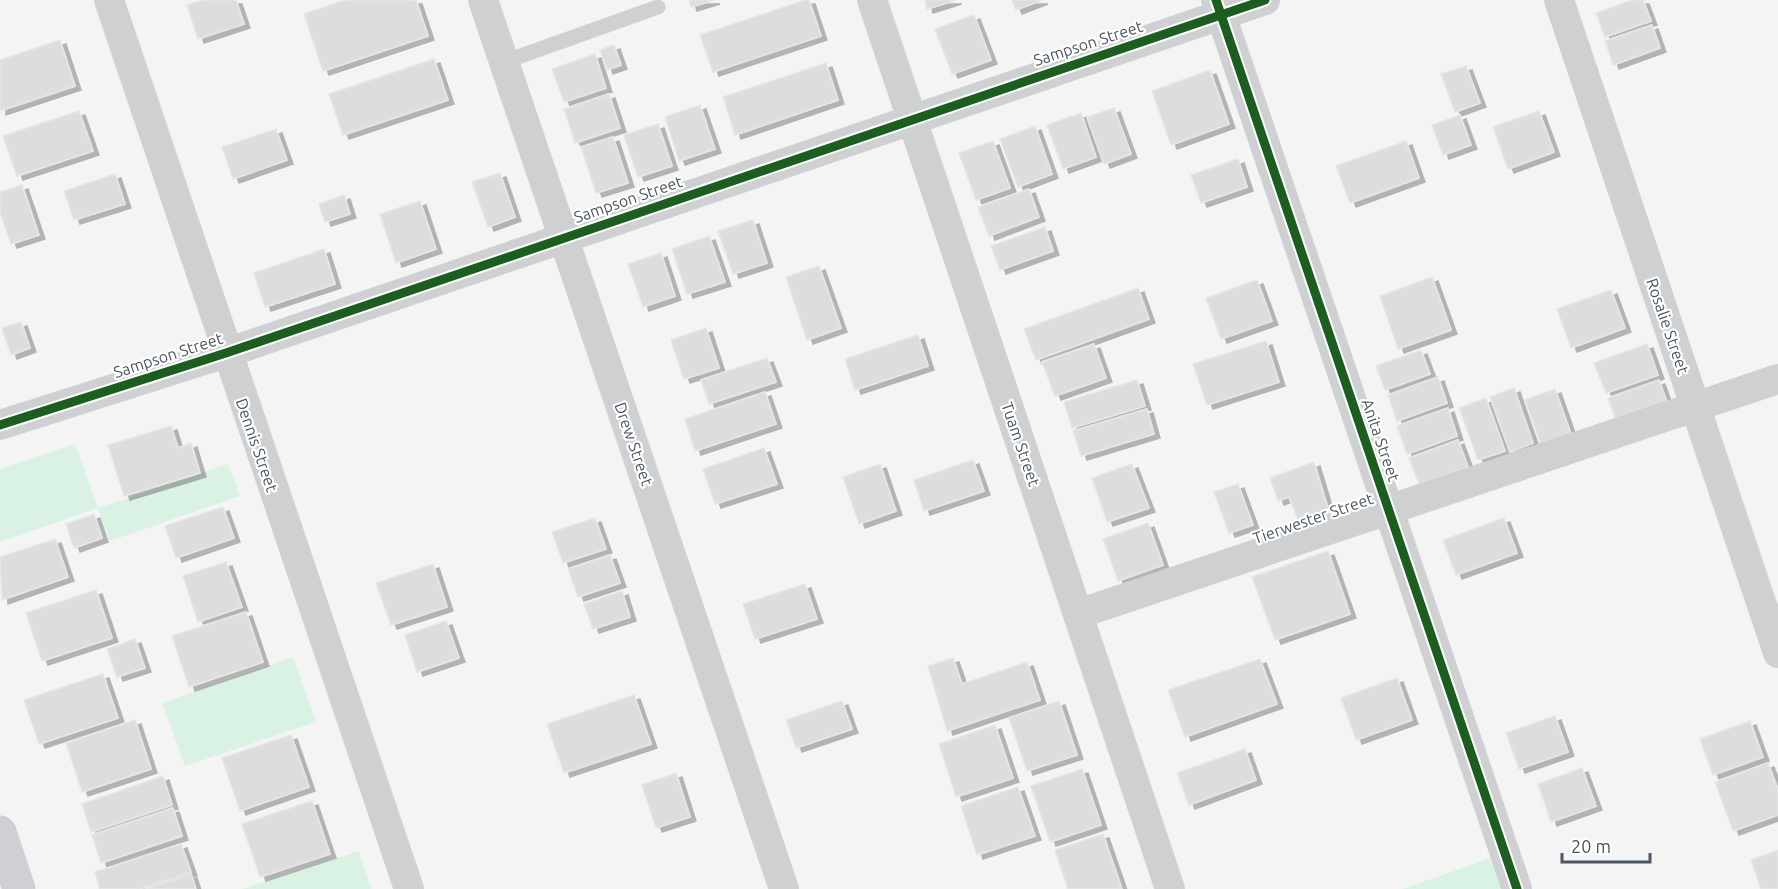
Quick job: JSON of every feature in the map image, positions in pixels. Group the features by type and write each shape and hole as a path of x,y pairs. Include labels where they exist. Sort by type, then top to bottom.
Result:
{"street":[{"name":"Dennis Street","path":"109,0 226,353 409,889"},
{"name":"Drew Street","path":"483,0 784,889"},
{"name":"Tuam Street","path":"872,0 1170,889"},
{"name":"Sampson Street","path":"0,425 226,353 911,118 1218,7 1265,0"},
{"name":"Rosalie Street","path":"1559,0 1778,653"},
{"name":"Anita Street","path":"1218,7 1517,889"},
{"name":"Tierwester Street","path":"1078,614 1778,379"},
{"path":"0,832 19,889"}],"lane":[{"path":"504,62 658,7"}],"green space":[{"path":"75,444 98,508 0,542 0,469"},
{"path":"228,464 240,496 110,541 98,508"},
{"path":"293,657 316,722 185,766 162,703"},
{"path":"359,851 371,889 242,889"},
{"path":"1505,853 1517,889 1403,889"}],"building":[{"path":"202,0 236,0 244,24 198,39 187,5"},
{"path":"345,0 416,0 428,36 323,71 304,14"},
{"path":"689,0 714,0 691,7"},
{"path":"809,0 821,36 713,72 700,35"},
{"path":"925,0 956,0 927,9"},
{"path":"1012,0 1042,0 1016,10"},
{"path":"1632,0 1643,0 1651,21 1605,37 1596,13"},
{"path":"974,15 991,60 952,74 935,29"},
{"path":"1652,25 1660,48 1613,65 1605,41"},
{"path":"60,40 75,86 0,111 0,60"},
{"path":"614,45 621,65 607,70 600,50"},
{"path":"595,54 606,88 564,102 552,69"},
{"path":"434,59 448,100 343,135 329,94"},
{"path":"826,63 838,100 735,135 723,97"},
{"path":"1466,66 1480,103 1455,112 1441,74"},
{"path":"1210,70 1229,124 1171,145 1152,91"},
{"path":"609,94 620,128 575,143 564,109"},
{"path":"700,105 715,149 679,161 665,117"},
{"path":"1114,108 1131,154 1104,164 1087,117"},
{"path":"79,111 93,151 17,176 3,136"},
{"path":"1539,111 1554,152 1508,169 1493,127"},
{"path":"1081,113 1096,157 1063,169 1047,125"},
{"path":"1460,115 1471,145 1443,155 1432,125"},
{"path":"658,124 672,166 638,177 624,135"},
{"path":"1035,126 1052,174 1018,187 1000,139"},
{"path":"276,129 287,160 233,179 222,147"},
{"path":"613,137 628,183 596,193 581,147"},
{"path":"993,141 1010,188 976,200 959,153"},
{"path":"1406,141 1419,178 1350,203 1336,166"},
{"path":"1238,159 1247,187 1201,203 1191,175"},
{"path":"500,173 515,217 488,227 472,182"},
{"path":"115,174 125,204 74,220 64,191"},
{"path":"22,185 39,235 11,244 0,212 0,192"},
{"path":"1029,189 1039,217 989,236 978,207"},
{"path":"344,195 350,214 325,222 319,204"},
{"path":"420,201 436,249 396,263 380,214"},
{"path":"753,220 767,263 733,274 718,231"},
{"path":"1045,227 1053,251 1000,270 991,246"},
{"path":"709,236 725,282 687,294 672,249"},
{"path":"324,249 335,284 265,307 254,273"},
{"path":"661,253 675,296 643,307 628,264"},
{"path":"819,266 841,328 807,340 786,277"},
{"path":"1432,277 1451,330 1398,349 1380,296"},
{"path":"1257,280 1272,321 1221,339 1206,298"},
{"path":"1138,288 1149,319 1036,360 1024,329"},
{"path":"1611,290 1625,328 1571,348 1557,309"},
{"path":"21,322 30,348 11,355 2,328"},
{"path":"706,328 719,368 684,379 671,340"},
{"path":"918,335 928,366 855,390 845,359"},
{"path":"1266,341 1279,382 1207,405 1193,364"},
{"path":"1094,344 1106,378 1055,396 1042,362"},
{"path":"1647,344 1658,375 1606,393 1594,363"},
{"path":"1421,350 1430,374 1385,390 1376,366"},
{"path":"767,358 776,382 709,404 701,380"},
{"path":"1438,377 1447,403 1397,421 1388,395"},
{"path":"1137,380 1145,406 1072,428 1064,402"},
{"path":"1659,380 1669,408 1618,426 1608,398"},
{"path":"1514,388 1533,443 1510,452 1490,397"},
{"path":"1555,389 1573,440 1543,451 1525,400"},
{"path":"765,392 776,424 695,451 685,419"},
{"path":"1486,398 1505,451 1478,460 1459,408"},
{"path":"1448,408 1457,436 1407,454 1397,426"},
{"path":"1147,409 1154,434 1081,456 1073,431"},
{"path":"171,426 178,448 191,443 200,473 124,496 108,445"},
{"path":"1458,440 1468,467 1419,484 1409,458"},
{"path":"764,448 777,484 715,504 703,469"},
{"path":"973,460 984,491 924,511 914,480"},
{"path":"1314,462 1330,515 1300,526 1289,497 1278,501 1270,478"},
{"path":"880,464 896,511 859,524 843,477"},
{"path":"1132,464 1149,508 1107,522 1092,478"},
{"path":"1238,484 1253,525 1229,533 1214,492"},
{"path":"223,507 234,538 176,558 165,526"},
{"path":"94,514 102,538 74,548 66,524"},
{"path":"595,518 606,549 563,563 552,532"},
{"path":"1504,518 1517,553 1456,575 1443,540"},
{"path":"1148,523 1163,565 1118,581 1103,539"},
{"path":"55,539 68,577 2,600 0,557"},
{"path":"1328,551 1350,614 1275,640 1252,577"},
{"path":"610,555 620,583 578,597 568,569"},
{"path":"226,562 242,607 198,622 183,576"},
{"path":"433,564 447,607 391,625 376,583"},
{"path":"805,584 817,619 755,639 743,604"},
{"path":"96,590 112,638 42,661 26,613"},
{"path":"622,591 630,617 593,629 584,604"},
{"path":"246,612 263,662 189,687 172,636"},
{"path":"446,621 459,658 417,672 405,635"},
{"path":"135,639 145,668 117,677 107,649"},
{"path":"953,658 962,684 1027,662 1040,700 947,731 928,666"},
{"path":"1260,659 1277,704 1185,737 1168,690"},
{"path":"103,674 118,718 39,744 24,700"},
{"path":"1397,678 1412,720 1356,740 1341,698"},
{"path":"634,695 651,744 564,773 547,724"},
{"path":"842,701 852,729 796,748 786,720"},
{"path":"1059,701 1077,755 1027,771 1009,718"},
{"path":"1555,716 1568,752 1519,769 1506,733"},
{"path":"135,720 151,769 82,792 66,743"},
{"path":"1750,721 1763,757 1713,775 1700,739"},
{"path":"995,725 1013,778 956,797 939,744"},
{"path":"291,735 309,787 240,811 222,758"},
{"path":"1245,749 1256,780 1189,805 1177,773"},
{"path":"1768,763 1778,790 1778,815 1733,831 1715,782"},
{"path":"1582,768 1596,806 1551,822 1538,784"},
{"path":"1082,769 1101,825 1050,842 1031,786"},
{"path":"676,773 690,817 656,828 642,785"},
{"path":"163,776 172,805 91,832 82,804"},
{"path":"1018,787 1035,836 977,855 961,806"},
{"path":"312,801 330,854 260,877 242,824"},
{"path":"173,808 182,836 101,863 92,835"},
{"path":"1103,834 1122,889 1068,889 1055,850"},
{"path":"181,844 191,872 140,889 100,889 95,872"},
{"path":"1778,850 1778,889 1761,889 1751,860"},
{"path":"191,874 196,889 145,889"}],"cycle path":[{"path":"1216,0 1517,889"},
{"path":"0,425 226,353 1265,0"}]}
